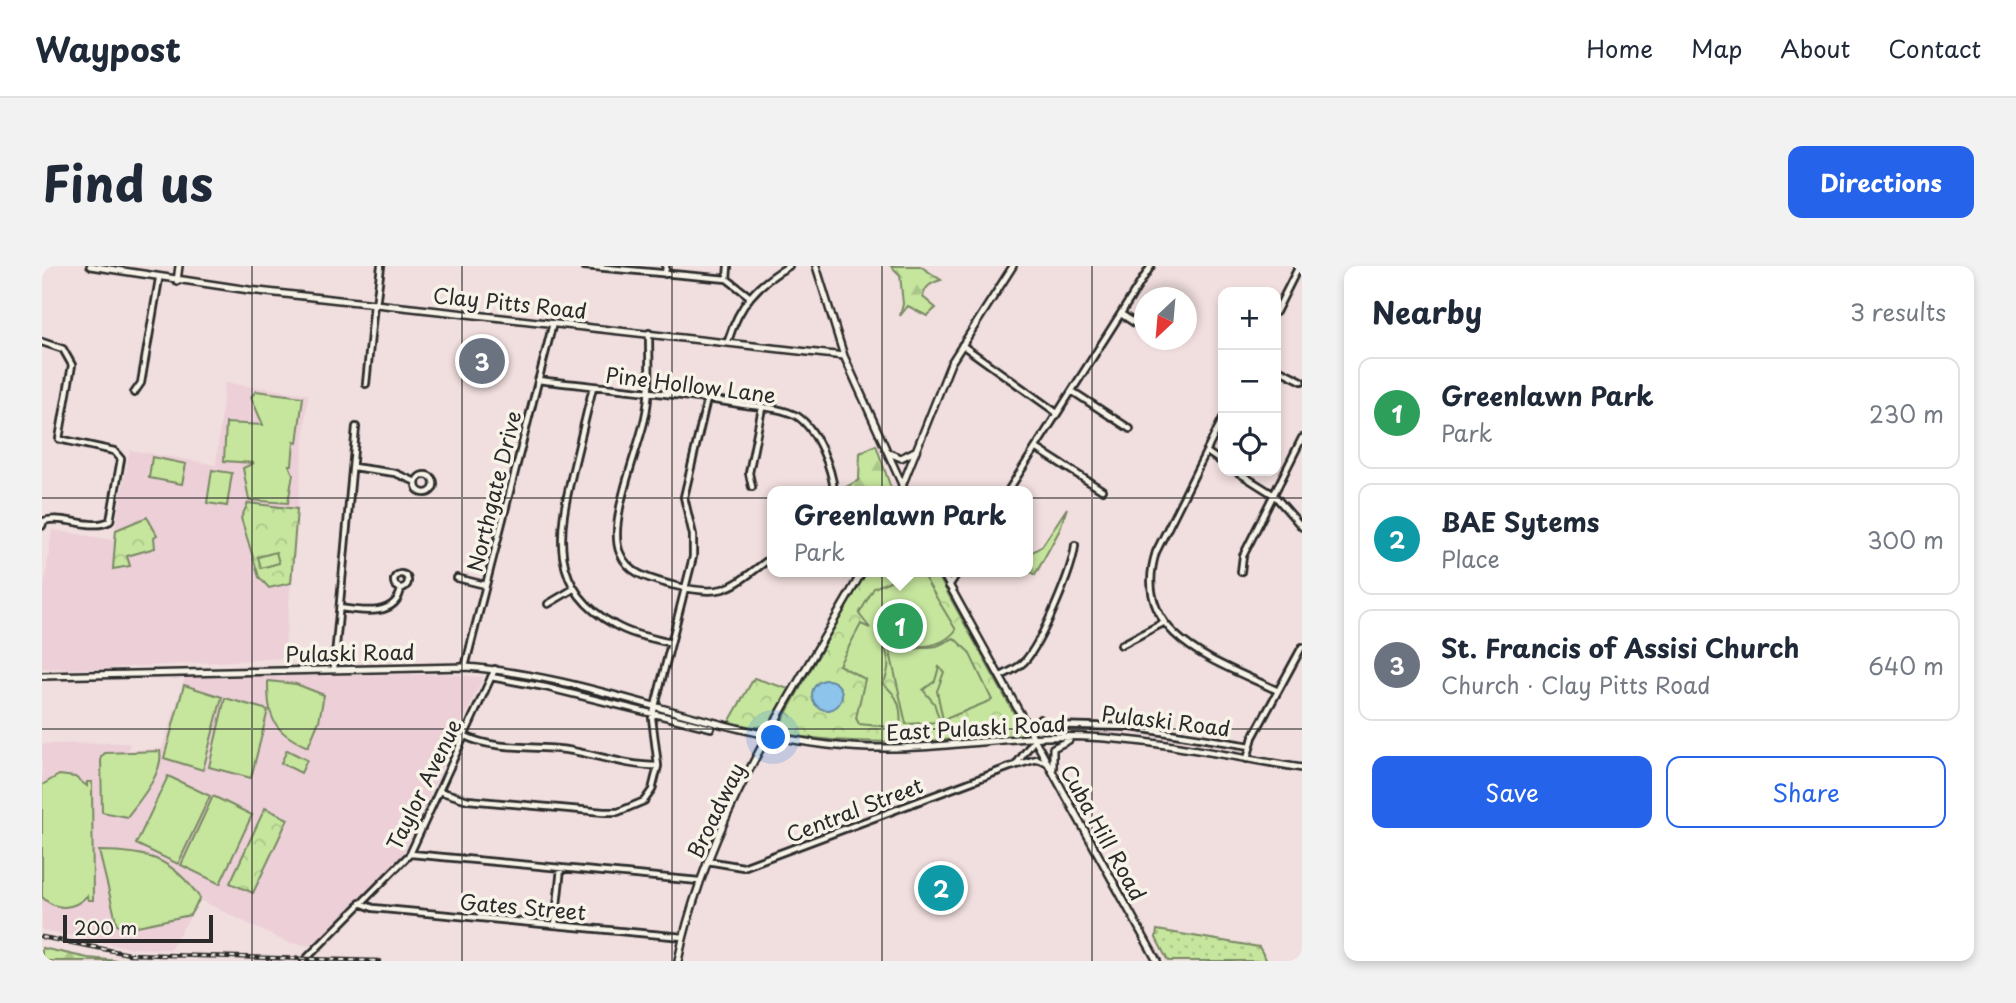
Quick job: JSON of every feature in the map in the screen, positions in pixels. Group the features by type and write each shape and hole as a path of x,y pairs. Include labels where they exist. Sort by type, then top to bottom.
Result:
{"main road":[{"name":"Clay Pitts Road","path":"90,266 159,279 844,356"},
{"path":"177,281 179,266"},
{"path":"816,266 844,356 901,486"},
{"path":"903,486 951,363 1013,266"},
{"path":"887,450 901,458 911,454 918,445"},
{"name":"Broadway","path":"678,961 706,861 770,734 859,577"},
{"name":"Cuba Hill Road","path":"945,577 1157,961"},
{"name":"Pulaski Road","path":"42,676 465,667 495,669 655,705"},
{"name":"East Pulaski Road","path":"655,705 813,743 870,748 1035,738 1085,738 1302,768"},
{"path":"1055,774 1053,748 1064,741 1085,738"}],"street":[{"path":"366,384 381,266"},
{"path":"584,266 727,279 749,296"},
{"path":"665,274 666,266"},
{"path":"727,279 728,266"},
{"path":"728,341 734,323 749,296 762,282 789,266"},
{"path":"1011,486 1151,266"},
{"path":"1281,302 1299,266"},
{"path":"134,393 141,383 159,279"},
{"path":"1121,314 1134,322"},
{"name":"Northgate Drive","path":"465,667 553,323"},
{"path":"649,332 646,415 620,517 617,541 626,563 638,575 705,592 732,587 767,561"},
{"path":"42,342 63,349 72,365 59,439 114,451 121,459 110,522 99,525 59,517 44,521 42,526"},
{"path":"962,345 1057,413"},
{"path":"1281,370 1302,381"},
{"name":"Pine Hollow Lane","path":"538,380 708,399 789,412 803,422 827,464 833,486"},
{"path":"593,387 560,530 562,557 575,588 592,609 613,624 671,643"},
{"path":"1072,391 1130,429"},
{"path":"439,791 468,800 618,813 644,801 652,790 658,766 651,732 653,714 694,545 684,498 708,399"},
{"path":"752,487 749,473 762,408"},
{"path":"334,668 356,428"},
{"path":"1218,429 1164,534 1151,567 1155,600 1163,623 1183,643 1278,691"},
{"path":"1241,572 1243,556 1302,438"},
{"path":"1036,448 1101,490"},
{"path":"1207,452 1218,460"},
{"path":"353,467 395,473 416,482"},
{"path":"421,475 428,475 433,478 434,487 424,493 417,488 416,482 421,475"},
{"path":"1244,476 1274,495 1302,527"},
{"path":"1001,676 1019,667 1032,651 1073,564 1075,545"},
{"path":"950,586 955,577"},
{"path":"457,578 485,585"},
{"path":"340,608 369,612 382,610 397,600 401,588"},
{"path":"548,604 575,588"},
{"path":"1121,645 1163,623"},
{"path":"1247,759 1250,746 1302,648"},
{"name":"Taylor Avenue","path":"304,961 410,854 495,669"},
{"path":"491,677 545,687 711,728"},
{"name":"Pulaski Road","path":"1040,719 1045,725 1131,727 1250,746"},
{"path":"465,736 494,744 551,748 627,764 658,766"},
{"name":"Central Street","path":"1010,767 1024,757 1035,738"},
{"name":"Central Street","path":"706,861 725,867 750,865 1010,767 1037,759 1048,763"},
{"path":"410,854 699,881"},
{"path":"555,925 561,868"},
{"name":"Gates Street","path":"360,903 373,908 683,937"}],"shaded area":[{"path":"225,383 308,394 284,658 90,669 42,668 42,604 52,530 113,540 130,450 216,465"},
{"path":"445,674 483,677 401,858 312,946 286,942 200,900 170,949 130,948 42,930 42,744 129,743 128,750 162,749 185,678"}],"green space":[{"path":"891,266 920,266 941,280 925,290 923,297 936,308 927,316 908,306 900,316 903,304 900,275"},
{"path":"256,391 303,397 297,443 294,442 292,465 289,465 293,474 288,503 249,500 243,468 254,463 224,461 226,423 263,425 251,397"},
{"path":"876,445 890,486 848,486 859,480 860,453"},
{"path":"152,457 186,464 182,484 149,478"},
{"path":"212,470 232,473 227,506 207,503"},
{"path":"248,503 297,509 291,583 269,588 259,577 241,518"},
{"path":"1067,508 1059,531 1035,575 1033,552 1042,546"},
{"path":"147,517 157,535 154,537 155,548 127,556 130,566 113,569 116,530"},
{"path":"276,552 279,563 261,568 258,557"},
{"path":"862,577 939,577 1026,735 935,741 844,741 784,734 779,726"},
{"path":"899,577 924,577 956,630 939,643 917,646 896,642 876,633 888,658 888,670 883,684 893,693 898,703 900,728 859,724 856,718 865,679 839,665 861,624 870,628 859,614 874,588"},
{"path":"954,638 969,652 992,700 943,720 937,691 944,672 939,667 935,681 923,690 934,703 940,722 906,724 890,652 937,646"},
{"path":"754,678 792,690 769,724 754,727 729,722"},
{"path":"268,681 296,684 324,695 319,721 308,747 287,735 274,722 269,704"},
{"path":"184,685 222,697 203,770 164,758"},
{"path":"225,698 268,710 251,778 209,767"},
{"path":"287,750 307,760 301,773 281,763"},
{"path":"160,751 154,777 127,817 102,812 101,757 105,753"},
{"path":"59,775 75,777 87,786 87,782 92,782 93,900 88,900 87,896 76,904 64,907 53,905 42,897 42,785"},
{"path":"168,776 210,796 178,864 136,844"},
{"path":"213,796 252,815 220,884 181,865"},
{"path":"265,808 288,819 253,893 230,883"},
{"path":"99,851 145,855 157,860 179,874 200,898 190,915 123,929 117,925"},
{"path":"1157,930 1259,947 1267,961 1168,961 1156,938"},
{"path":"42,948 88,958 120,961 42,961"}],"water":[{"path":"827,680 833,681 841,689 841,701 833,709 827,710 821,709 813,701 812,695 813,689 821,681"}],"railway":[{"path":"42,937 129,954 379,961"}],"place":[{"name":"St. Francis of Assisi Church","path":"482,361"},
{"name":"Greenlawn Park","path":"900,626"},
{"name":"BAE Sytems","path":"941,888"}]}
